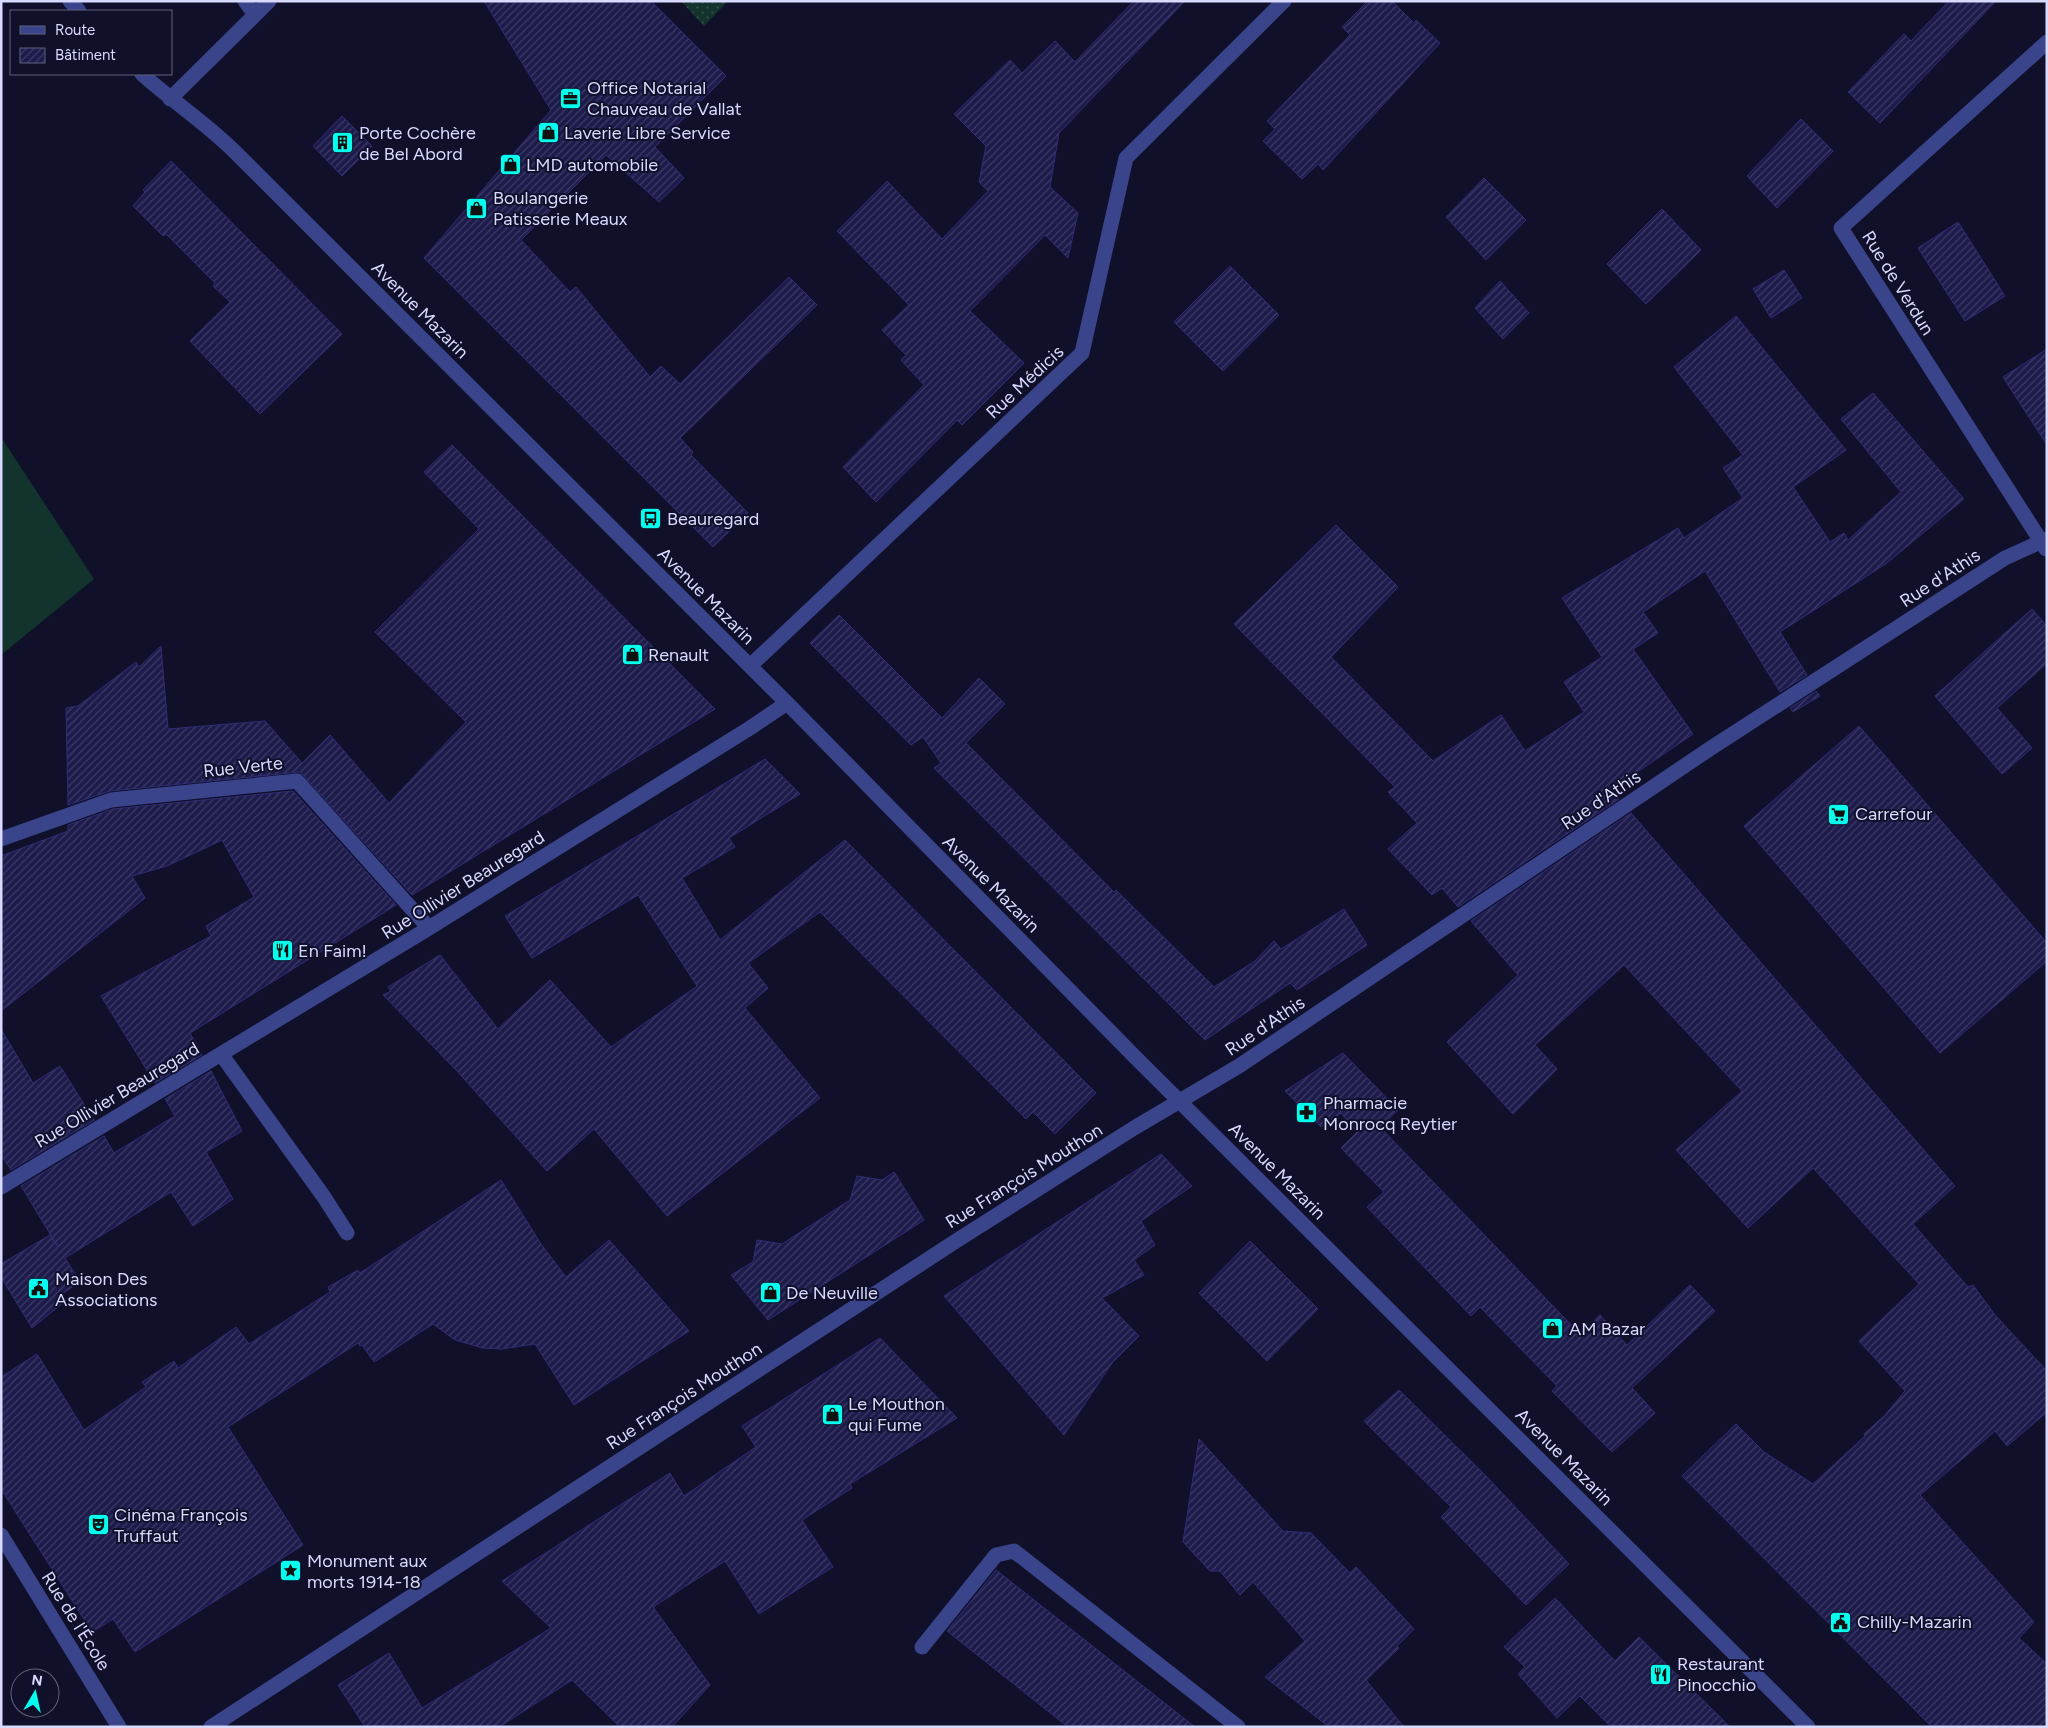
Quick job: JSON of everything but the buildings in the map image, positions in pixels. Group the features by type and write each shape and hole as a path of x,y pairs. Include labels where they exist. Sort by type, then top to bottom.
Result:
{"street":[{"path":"245,1 255,15"},
{"path":"170,99 269,1"},
{"name":"Rue Médicis","path":"750,666 1082,353 1126,158 1284,1"},
{"name":"Rue de Verdun","path":"2045,543 1841,228 2047,42"},
{"name":"Avenue Mazarin","path":"143,75 170,99 218,135 787,703 1181,1102 1808,1727"},
{"name":"Rue d'Athis","path":"1181,1102 1248,1060 1711,748 2005,558 2045,543"},
{"name":"Rue Ollivier Beauregard","path":"1,1187 429,928 787,703"},
{"name":"Rue Verte","path":"1,839 112,800 297,780 429,928"},
{"path":"221,1054 324,1197 346,1233"},
{"name":"Rue François Mouthon","path":"210,1727 397,1607 956,1241 1134,1128 1181,1102"},
{"name":"Rue de l'École","path":"1,1536 119,1727"},
{"path":"922,1647 996,1555 1014,1551 1238,1727"}],"green space":[{"path":"681,1 728,1 704,26"},
{"path":"1,437 94,579 1,655"}],"place":[{"name":"Office Notarial Chauveau de Vallat","path":"571,98"},
{"name":"Laverie Libre Service","path":"548,133"},
{"name":"Porte Cochère de Bel Abord","path":"343,143"},
{"name":"LMD automobile","path":"510,165"},
{"name":"Boulangerie Patisserie Meaux","path":"477,208"},
{"name":"Beauregard","path":"651,519"},
{"name":"Renault","path":"632,655"},
{"name":"Carrefour","path":"1839,814"},
{"name":"En Faim!","path":"282,951"},
{"name":"Pharmacie Monrocq Reytier","path":"1307,1113"},
{"name":"Maison Des Associations","path":"39,1289"},
{"name":"De Neuville","path":"770,1293"},
{"name":"AM Bazar","path":"1553,1329"},
{"name":"Le Mouthon qui Fume","path":"832,1414"},
{"name":"Cinéma François Truffaut","path":"98,1525"},
{"name":"Monument aux morts 1914-18","path":"291,1571"},
{"name":"Chilly-Mazarin","path":"1841,1622"},
{"name":"Restaurant Pinocchio","path":"1661,1674"}]}
